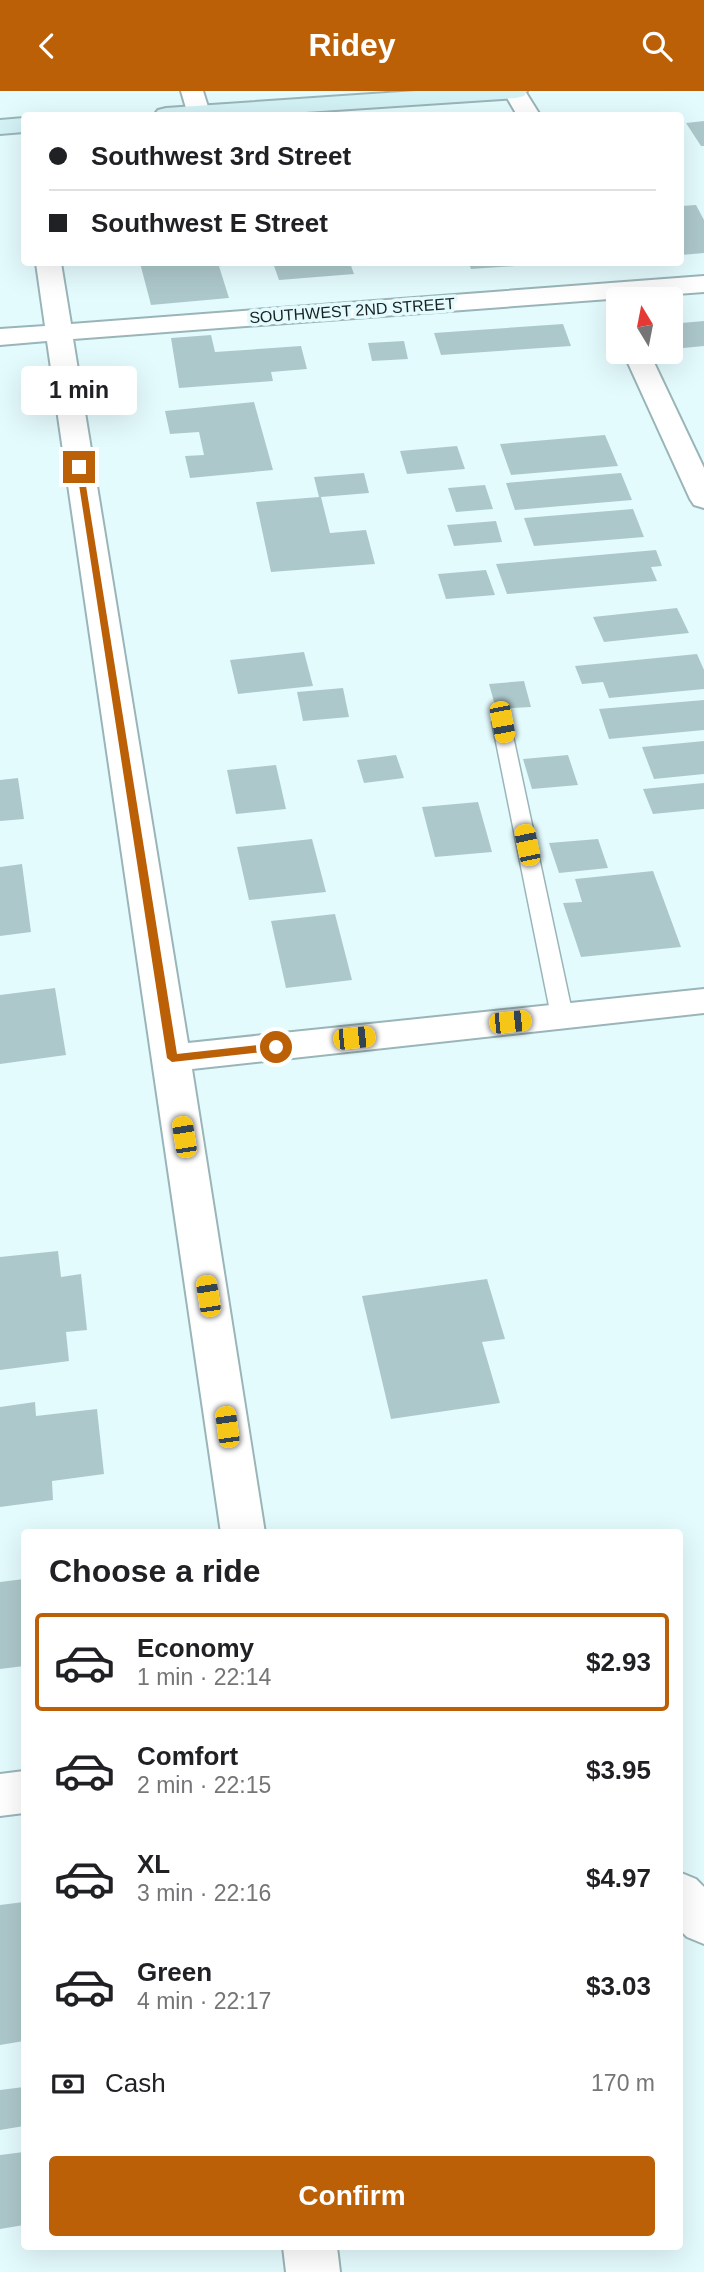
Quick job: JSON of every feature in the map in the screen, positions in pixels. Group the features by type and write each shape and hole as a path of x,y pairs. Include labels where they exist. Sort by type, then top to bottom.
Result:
{"main road":[{"path":"173,112 195,102 515,91"},
{"path":"0,127 21,125"}],"street":[{"path":"515,91 526,112"},
{"path":"47,266 172,1058 242,1529"},
{"name":"SOUTHWEST 2ND STREET","path":"663,287 704,284"},
{"name":"SOUTHWEST 2ND STREET","path":"0,337 606,291"},
{"path":"642,364 704,499"},
{"path":"172,1058 704,1001"},
{"path":"0,1795 21,1792"},
{"path":"683,1899 704,1921"},
{"path":"310,2250 313,2272"}],"lane":[{"path":"502,722 562,1016"}],"building":[{"path":"704,121 704,146 701,146 686,123"},
{"path":"696,205 704,220 704,253 684,255 684,206"},
{"path":"141,266 219,266 229,298 151,305"},
{"path":"274,266 351,266 354,274 279,280"},
{"path":"470,266 515,266 471,269"},
{"path":"704,321 704,346 683,348 683,323"},
{"path":"563,324 571,346 441,355 434,333"},
{"path":"211,335 215,352 301,346 307,369 271,372 273,381 179,388 171,338"},
{"path":"404,341 408,359 372,361 368,343"},
{"path":"254,402 273,470 190,478 185,456 204,455 199,432 170,434 165,411"},
{"path":"605,435 618,466 511,475 500,444"},
{"path":"457,446 465,469 407,474 400,451"},
{"path":"364,473 369,493 321,497 330,533 366,530 375,564 271,572 256,502 319,497 314,477"},
{"path":"621,473 632,500 515,510 506,483"},
{"path":"485,485 493,509 456,512 448,488"},
{"path":"633,509 644,537 534,546 524,518"},
{"path":"496,521 502,542 454,546 447,525"},
{"path":"656,550 662,566 651,567 657,581 507,594 496,564"},
{"path":"486,570 495,595 446,599 438,574"},
{"path":"677,608 689,633 604,642 593,617"},
{"path":"304,652 313,686 238,694 230,660"},
{"path":"697,654 704,670 704,689 609,698 603,682 582,684 575,666"},
{"path":"524,681 531,707 496,709 489,684"},
{"path":"343,688 349,717 303,721 297,692"},
{"path":"704,700 704,730 609,739 599,709"},
{"path":"704,741 704,774 654,779 642,747"},
{"path":"396,755 404,778 364,783 357,760"},
{"path":"568,755 578,785 532,789 523,759"},
{"path":"276,765 286,809 236,814 227,770"},
{"path":"18,778 24,819 0,821 0,780"},
{"path":"704,783 704,809 653,814 643,789"},
{"path":"478,802 492,852 435,857 422,807"},
{"path":"312,839 326,892 249,900 237,847"},
{"path":"598,839 608,868 559,873 549,843"},
{"path":"22,864 31,932 0,936 0,867"},
{"path":"653,871 681,947 581,957 563,903 582,902 575,879"},
{"path":"335,914 352,980 286,988 271,921"},
{"path":"55,988 66,1055 0,1064 0,995"},
{"path":"58,1251 61,1277 81,1274 87,1330 66,1332 69,1361 0,1370 0,1257"},
{"path":"487,1279 505,1339 482,1342 500,1403 391,1419 362,1296"},
{"path":"35,1402 36,1416 97,1409 104,1474 52,1481 53,1500 0,1507 0,1407"},
{"path":"21,1579 21,1666 0,1669 0,1582"},
{"path":"21,1902 21,2042 0,2045 0,1905"},
{"path":"21,2087 21,2126 0,2130 0,2090"},
{"path":"21,2152 21,2226 0,2229 0,2155"}],"route":[{"path":"79,467 172,1058 276,1047"}]}
